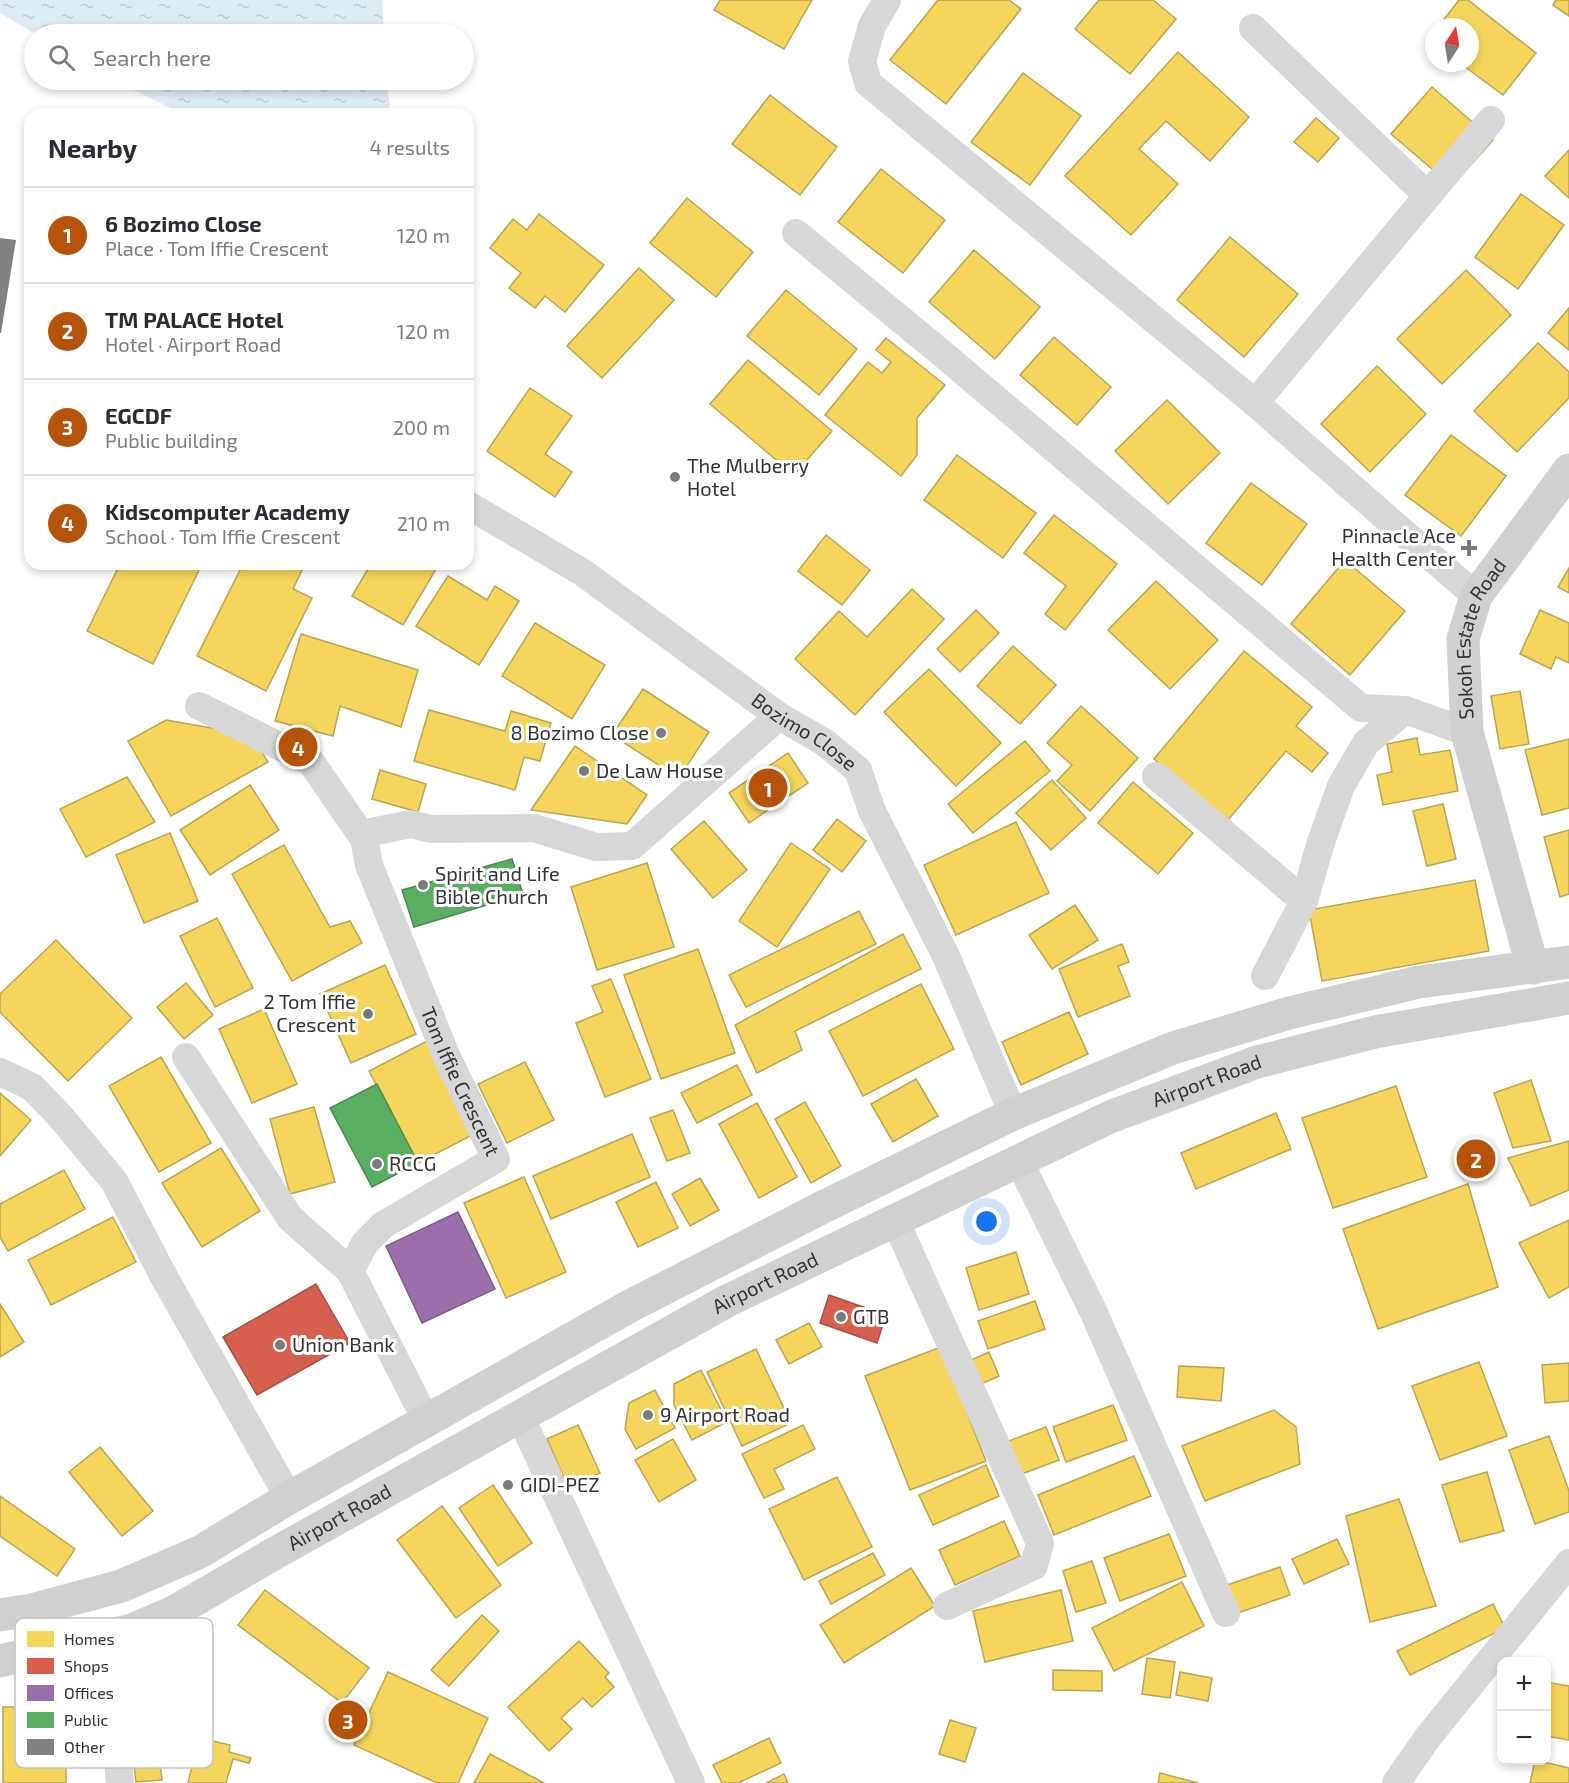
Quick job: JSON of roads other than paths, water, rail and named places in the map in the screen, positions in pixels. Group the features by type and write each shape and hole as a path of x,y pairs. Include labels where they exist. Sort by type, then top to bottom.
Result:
{"main road":[{"name":"Sokoh Estate Road","path":"1533,968 1467,732 1463,639 1476,596 1569,471"},
{"name":"Airport Road","path":"0,1615 32,1610 121,1587 200,1552 289,1498 630,1306 821,1208 1013,1114 1173,1048 1289,1013 1419,982 1569,962"},
{"name":"Airport Road","path":"160,1618 727,1301 1110,1117 1257,1062 1375,1032 1569,998"},
{"path":"821,1208 842,1246"},
{"name":"Airport Road","path":"0,1661 15,1658"}],"street":[{"path":"887,0 872,26 862,61 868,83 1255,403 1476,596"},
{"path":"1253,28 1427,195"},
{"path":"1255,403 1491,120"},
{"path":"796,233 1361,708 1405,710 1467,732"},
{"name":"Bozimo Close","path":"474,509 582,572 779,716 824,742 858,770 872,811 946,956 1013,1114"},
{"name":"Tom Iffie Crescent","path":"199,706 311,762 364,839 369,865 446,1055 496,1159 383,1225 365,1243 350,1271"},
{"path":"1265,976 1304,901 1321,842 1341,786 1366,743 1405,710"},
{"path":"364,839 371,832 411,824 431,829 534,828 596,847 632,846 779,716"},
{"path":"1156,776 1304,901"},
{"path":"186,1057 290,1218 350,1271 426,1420"},
{"path":"0,1072 32,1088 60,1116 114,1181 163,1275 289,1498"},
{"path":"1019,1161 1099,1323 1226,1613"},
{"path":"895,1220 1040,1543 1034,1566 947,1606"},
{"path":"520,1416 691,1783"},
{"path":"1395,1783 1428,1737 1569,1563"},
{"path":"119,1768 120,1783"}],"water":[{"path":"0,0 382,0 383,24 24,24 24,27 0,13"},
{"path":"133,90 388,90 390,106 389,108 171,108"}],"place":[{"name":"The Mulberry Hotel","path":"675,477"},
{"name":"Pinnacle Ace Health Center","path":"1469,548"},
{"name":"8 Bozimo Close","path":"661,733"},
{"name":"Kidscomputer Academy","path":"298,747"},
{"name":"De Law House","path":"584,771"},
{"name":"6 Bozimo Close","path":"768,788"},
{"name":"Spirit and Life Bible Church","path":"423,885"},
{"name":"2 Tom Iffie Crescent","path":"368,1014"},
{"name":"TM PALACE Hotel","path":"1476,1159"},
{"name":"RCCG","path":"377,1164"},
{"name":"GTB","path":"841,1317"},
{"name":"Union Bank","path":"280,1345"},
{"name":"9 Airport Road","path":"648,1415"},
{"name":"GIDI-PEZ","path":"508,1485"},
{"name":"EGCDF","path":"348,1720"}]}
